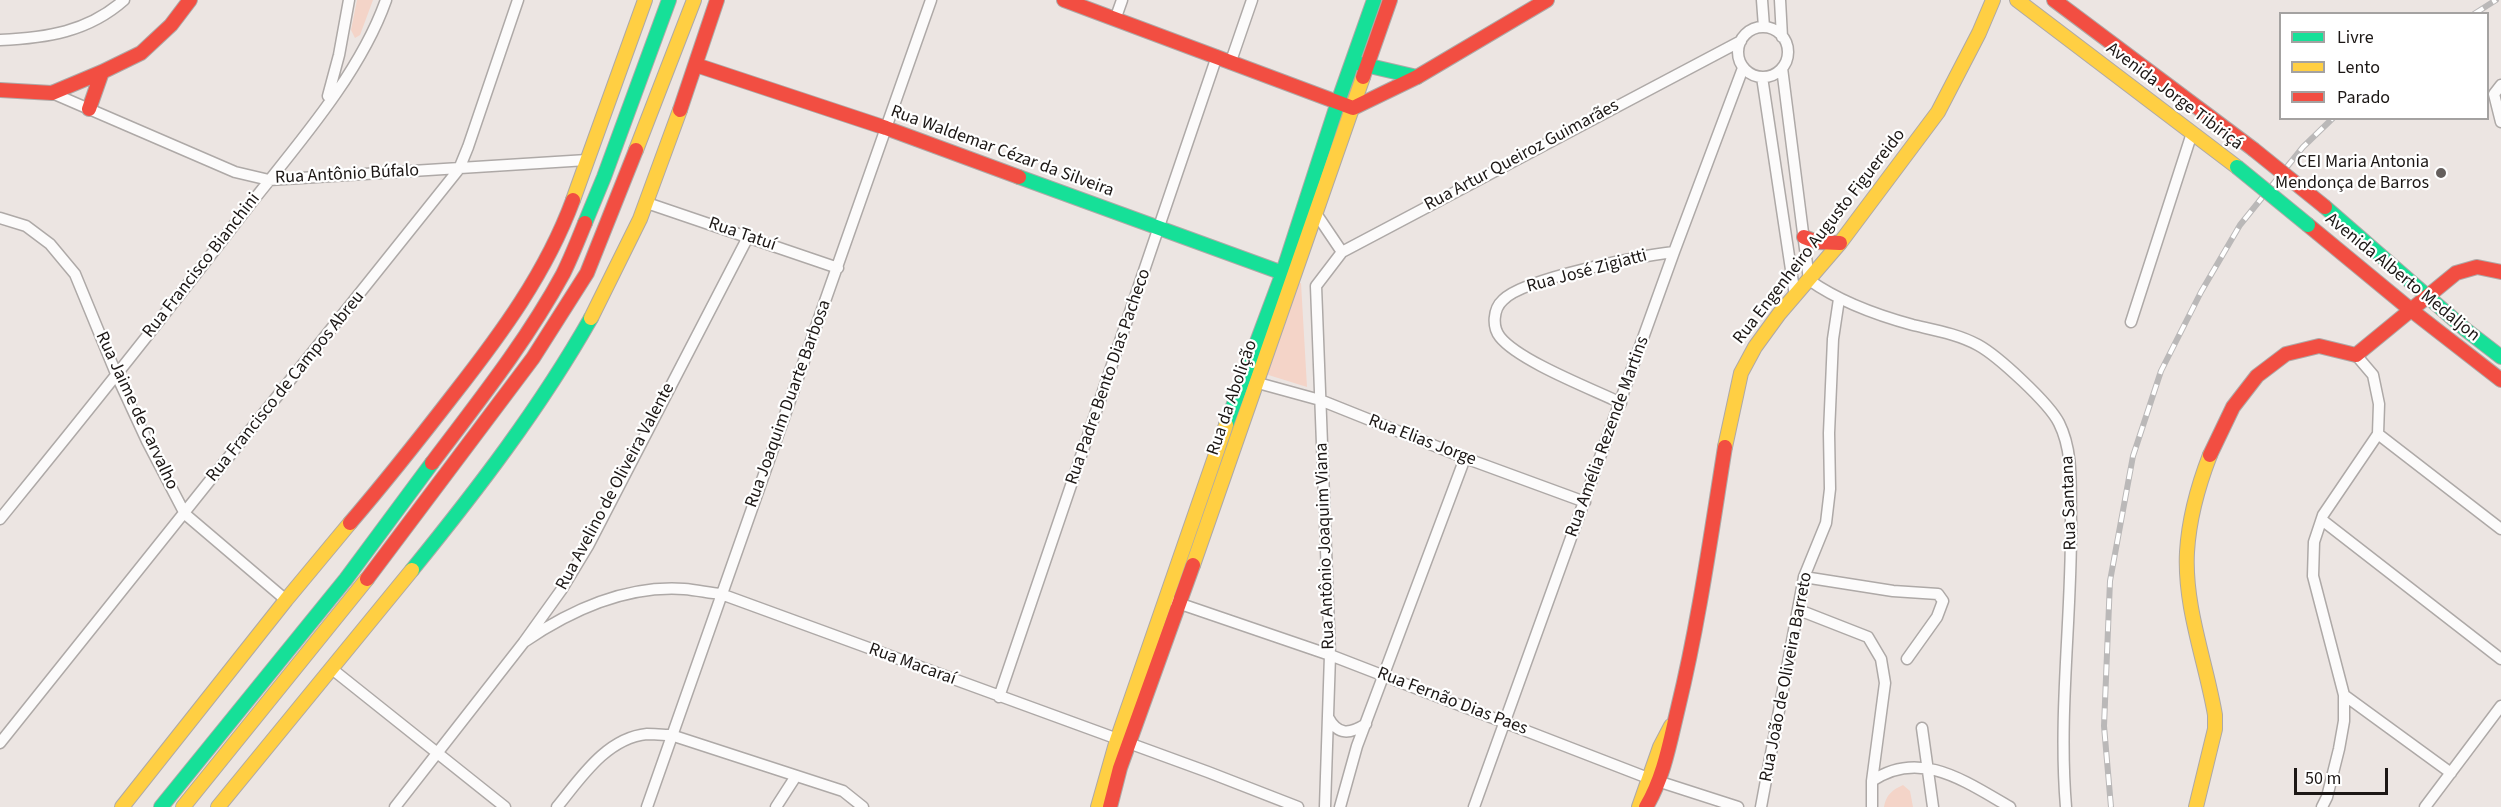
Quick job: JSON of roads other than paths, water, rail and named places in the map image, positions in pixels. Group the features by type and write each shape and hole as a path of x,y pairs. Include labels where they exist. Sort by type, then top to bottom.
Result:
{"main road":[{"path":"0,90 52,93 102,72 141,53 171,25 190,0"},
{"path":"122,807 286,600 399,465 522,302 548,258 587,160 645,0"},
{"path":"161,807 346,579 511,357 538,315 569,261 604,177 669,0"},
{"path":"183,807 368,577 533,358 559,317 586,273 608,223 694,0"},
{"path":"218,807 332,669 498,460 572,350 647,203 717,0"},
{"path":"1064,0 1231,60 1353,108 1417,76 1547,0"},
{"name":"Rua da Abolição","path":"1098,807 1122,742 1180,604 1258,383 1338,102 1374,0"},
{"name":"Rua da Abolição","path":"1110,807 1122,742 1166,599 1242,379 1315,212 1390,0"},
{"name":"Rua Engenheiro Augusto Figuereido","path":"1639,807 1672,744 1688,668 1730,418 1741,373 1755,347 1840,243 1938,112 1970,51 1993,0"},
{"name":"Avenida Jorge Tibiriçá","path":"2017,0 2237,167 2308,225"},
{"name":"Avenida Jorge Tibiriçá","path":"2054,0 2253,149 2325,207"},
{"path":"1352,62 1417,76"},
{"name":"Rua Waldemar Cézar da Silveira","path":"696,65 886,128 1288,276"},
{"path":"89,109 102,72"},
{"name":"Avenida Alberto Medaljon","path":"2325,207 2501,357"},
{"name":"Avenida Alberto Medaljon","path":"2308,225 2501,380"},
{"path":"1804,237 1817,242 1840,243"},
{"path":"2196,807 2214,736 2215,715 2192,614 2187,554 2192,512 2199,481 2216,438 2239,397 2251,381 2276,360 2302,348 2315,346 2343,349 2356,355 2456,273 2477,267 2501,273"},
{"name":"Rua Engenheiro Augusto Figuereido","path":"1646,807 1653,779"}],"street":[{"path":"0,40 44,38 67,33 94,21 124,0"},
{"path":"326,105 339,56 349,0"},
{"name":"Rua Francisco Bianchini","path":"0,519 117,376 326,105 366,48 386,0"},
{"name":"Rua Francisco de Campos Abreu","path":"0,744 459,169 518,0"},
{"name":"Rua Joaquim Duarte Barbosa","path":"647,807 931,0"},
{"path":"1116,18 1122,0"},
{"path":"1231,60 1252,0"},
{"path":"1762,0 1764,27"},
{"path":"1780,0 1782,37 1787,50 1782,68 1809,280"},
{"path":"1782,37 1777,32 1764,27 1750,31 1741,41 1738,55 1743,68 1755,76 1775,74 1782,68"},
{"name":"Rua Artur Queiroz Guimarães","path":"1316,286 1342,252 1741,41"},
{"name":"Rua Padre Bento Dias Pacheco","path":"999,697 1217,56"},
{"name":"Rua Amélia Rezende Martins","path":"1474,807 1674,252 1743,68"},
{"path":"1762,77 1795,296"},
{"path":"2501,86 2494,94 2501,122"},
{"name":"Rua Antônio Búfalo","path":"52,93 235,172 269,180 587,160"},
{"path":"2131,322 2192,133"},
{"name":"Rua Tatuí","path":"647,203 838,268"},
{"path":"1315,212 1342,252"},
{"name":"Rua Jaime de Carvalho","path":"0,218 26,226 50,244 75,274 117,376 147,441 185,514 286,600"},
{"name":"Rua Avelino de Oliveira Valente","path":"395,807 524,642 562,589 588,546 748,237"},
{"name":"Rua José Zigiatti","path":"1621,403 1526,357 1500,337 1494,322 1497,307 1504,298 1525,287 1612,262 1674,252"},
{"name":"Rua Santana","path":"1809,280 1839,299 1892,320 1959,337 1978,345 2024,382 2045,403 2059,422 2070,452 2072,573 2065,733 2066,807"},
{"name":"Rua Antônio Joaquim Viana","path":"1316,286 1330,655 1325,807"},
{"name":"Rua João de Oliveira Barreto","path":"1761,807 1804,577 1826,523 1830,489 1829,424 1833,339 1839,299"},
{"path":"2322,807 2327,797 2339,749 2344,721 2344,695 2313,576 2314,542 2323,515 2378,434 2379,404 2373,375 2356,355"},
{"name":"Rua Elias Jorge","path":"1258,383 1320,400 1465,458 1585,502"},
{"path":"2378,434 2501,529"},
{"path":"1340,807 1366,724 1465,458"},
{"path":"2322,520 2501,659"},
{"path":"1804,577 1893,591 1938,594 1943,602 1937,617 1907,659"},
{"name":"Rua Macaraí","path":"524,642 552,623 611,598 639,592 683,589 721,594 1298,807"},
{"name":"Rua Fernão Dias Paes","path":"1166,599 1330,655 1653,779 1738,807"},
{"path":"1799,610 1868,637 1881,658 1885,683 1872,781 1872,807"},
{"path":"332,669 505,807"},
{"path":"2344,695 2451,773"},
{"path":"2425,807 2501,706"},
{"path":"1328,717 1334,727 1341,732 1351,732 1366,724"},
{"path":"1922,728 1933,807"},
{"path":"556,807 596,759 621,743 645,734 671,735 843,791 863,807"},
{"path":"1872,781 1886,771 1927,766 1969,783 2010,807"},
{"path":"776,807 796,776"}],"railway":[{"path":"2477,12 2496,0"},
{"path":"2111,807 2104,726 2110,581 2133,456 2161,371 2201,292 2240,225 2303,147 2331,120"}],"place":[{"name":"CEI Maria Antonia Mendonça de Barros","path":"2441,173"}]}
